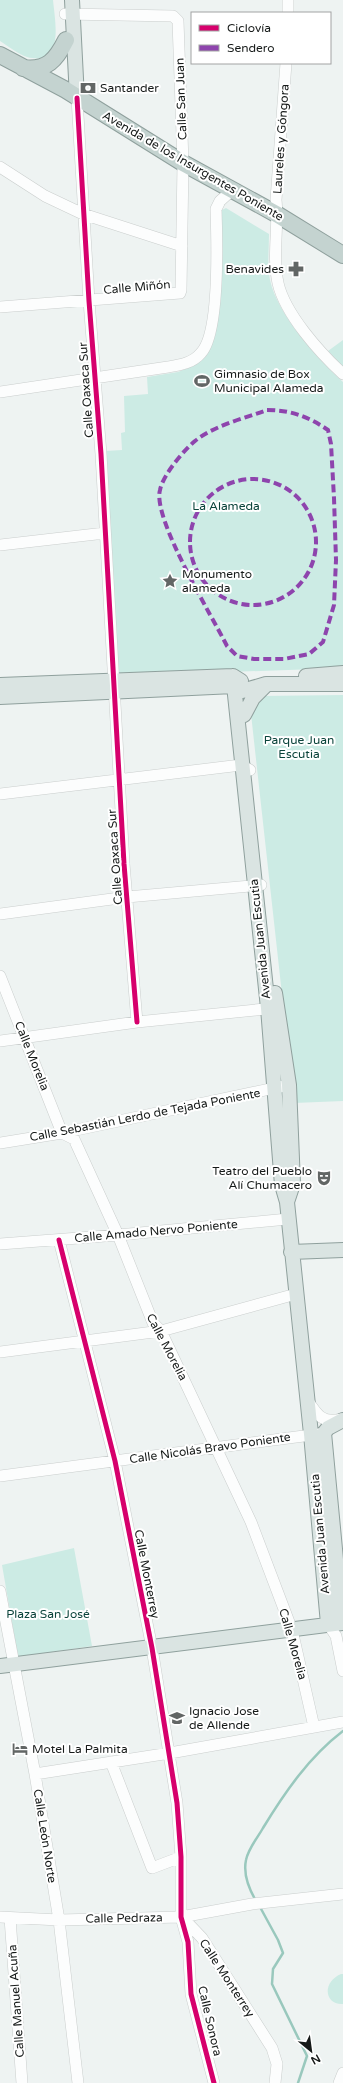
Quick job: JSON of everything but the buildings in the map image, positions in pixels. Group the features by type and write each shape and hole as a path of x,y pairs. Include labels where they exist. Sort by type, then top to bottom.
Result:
{"highway":[{"path":"21,68 32,69 43,67 53,61 66,40"},
{"name":"Avenida de los Insurgentes Poniente","path":"0,55 21,68 72,94 230,191 278,215 343,254"}],"main road":[{"path":"69,7 66,40 72,94"},
{"path":"69,7 72,94"},
{"path":"237,683 343,673"},
{"path":"0,685 237,683 343,684"},
{"name":"Avenida Juan Escutia","path":"237,683 244,715 246,767"},
{"name":"Avenida Juan Escutia","path":"237,683 257,885 272,1008 289,1085 293,1184 287,1202"},
{"path":"244,715 256,694 266,684"},
{"path":"0,697 115,685"},
{"name":"Avenida Juan Escutia","path":"272,1008 274,1089 282,1185 287,1202 307,1400 318,1434 342,1623"},
{"path":"291,1252 343,1250"},
{"path":"318,1434 343,1420"},
{"name":"Avenida Juan Escutia","path":"318,1434 328,1624"},
{"path":"6,1666 342,1623"}],"street":[{"path":"288,0 288,12"},
{"name":"Calle San Juan","path":"69,7 173,16 176,17 178,21 183,163 182,290 180,293"},
{"name":"Laureles y Góngora","path":"286,64 276,200 278,215 276,262 278,283 285,302 294,318 324,356 343,374"},
{"name":"Calle Oaxaca Sur","path":"72,94 96,378 127,897 137,1022"},
{"path":"0,167 45,196 83,214 182,246"},
{"path":"0,392 183,364 195,359 202,352 209,340 218,273 216,209 220,201 230,191"},
{"name":"Calle Miñón","path":"0,307 180,293"},
{"path":"0,545 105,533"},
{"path":"0,794 120,778 246,767"},
{"path":"0,914 127,897 257,885"},
{"name":"Calle Morelia","path":"0,976 62,1133 74,1139 118,1236 152,1323 162,1331 218,1448 251,1522 292,1630 319,1727"},
{"path":"0,1041 137,1022 272,1008"},
{"name":"Calle Sebastián Lerdo de Tejada Poniente","path":"0,1143 62,1133 289,1085"},
{"name":"Calle Amado Nervo Poniente","path":"0,1244 118,1236 288,1219"},
{"name":"Calle Monterrey","path":"59,1240 86,1341 115,1461 152,1648 177,1803 181,1857 181,1917 202,1938 272,2048 277,2064 275,2083"},
{"path":"0,1352 162,1331 296,1294"},
{"path":"307,1400 315,1412 324,1419 332,1422 343,1420"},
{"name":"Calle Nicolás Bravo Poniente","path":"0,1476 318,1434"},
{"name":"Calle León Norte","path":"0,1591 6,1666 36,1774 59,1920 78,2083"},
{"path":"342,1623 336,1636 343,1671"},
{"name":"Avenida Juan Escutia","path":"328,1624 336,1636"},
{"path":"36,1774 170,1753 343,1722"},
{"path":"111,1762 152,1868 181,1857"},
{"name":"Calle Pedraza","path":"5,1918 59,1920 181,1917 271,1901 343,1894"},
{"name":"Calle Sonora","path":"181,1917 188,1942 191,1994 214,2083"},
{"name":"Calle Manuel Acuña","path":"5,1918 22,2083"},
{"path":"339,2083 343,2073"}],"green space":[{"path":"0,0 53,0 56,30 55,40 52,49 47,55 39,58 27,57 0,41"},
{"name":"La Alameda","path":"226,208 269,234 269,274 274,293 281,307 311,349 343,382 343,668 117,676 105,451 122,450 121,433 125,432 124,396 148,394 147,377 178,372 197,364 207,355 213,339 219,299 222,250 221,215 222,210"},
{"path":"343,340 343,367 328,351"},
{"name":"Parque Juan Escutia","path":"343,695 343,1101 294,1103 251,714 260,696"},
{"name":"Plaza San José","path":"74,1548 92,1646 18,1657 2,1565"},
{"path":"343,1974 343,2004 332,2001 328,1992 328,1987 331,1982"}],"waterway":[{"path":"256,1901 251,1892 245,1871 246,1860 251,1847 280,1801 298,1776 319,1752 343,1731"},
{"path":"260,1907 278,1940 283,1953 273,1969 272,1984 307,2056 298,2083"}],"marked path":[{"path":"267,410 284,411 314,421 328,430 331,444 336,560 334,605 323,642 309,654 284,659 254,659 237,656 227,646 197,591 174,544 165,522 160,504 160,490 165,477 179,457 195,441 203,435 220,427 267,410"},
{"path":"253,479 265,480 277,484 293,493 302,502 311,518 315,530 316,542 315,554 311,566 302,582 293,591 277,600 265,604 253,605 241,604 229,600 213,591 204,582 195,566 191,554 190,542 191,530 195,518 204,502 213,493 229,484 241,480 253,479"}],"cycle path":[{"path":"77,98 89,301 101,454 124,864 137,1022"},
{"path":"59,1240 115,1461 152,1648 177,1803 181,1857 181,1917 188,1942 191,1994 214,2083"}],"place":[{"name":"Santander","path":"88,88"},
{"name":"Benavides","path":"296,269"},
{"name":"Gimnasio de Box Municipal Alameda","path":"202,381"},
{"name":"Monumento alameda","path":"170,581"},
{"name":"Teatro del Pueblo Alí Chumacero","path":"324,1178"},
{"name":"Ignacio Jose de Allende","path":"177,1718"},
{"name":"Motel La Palmita","path":"20,1749"}]}
